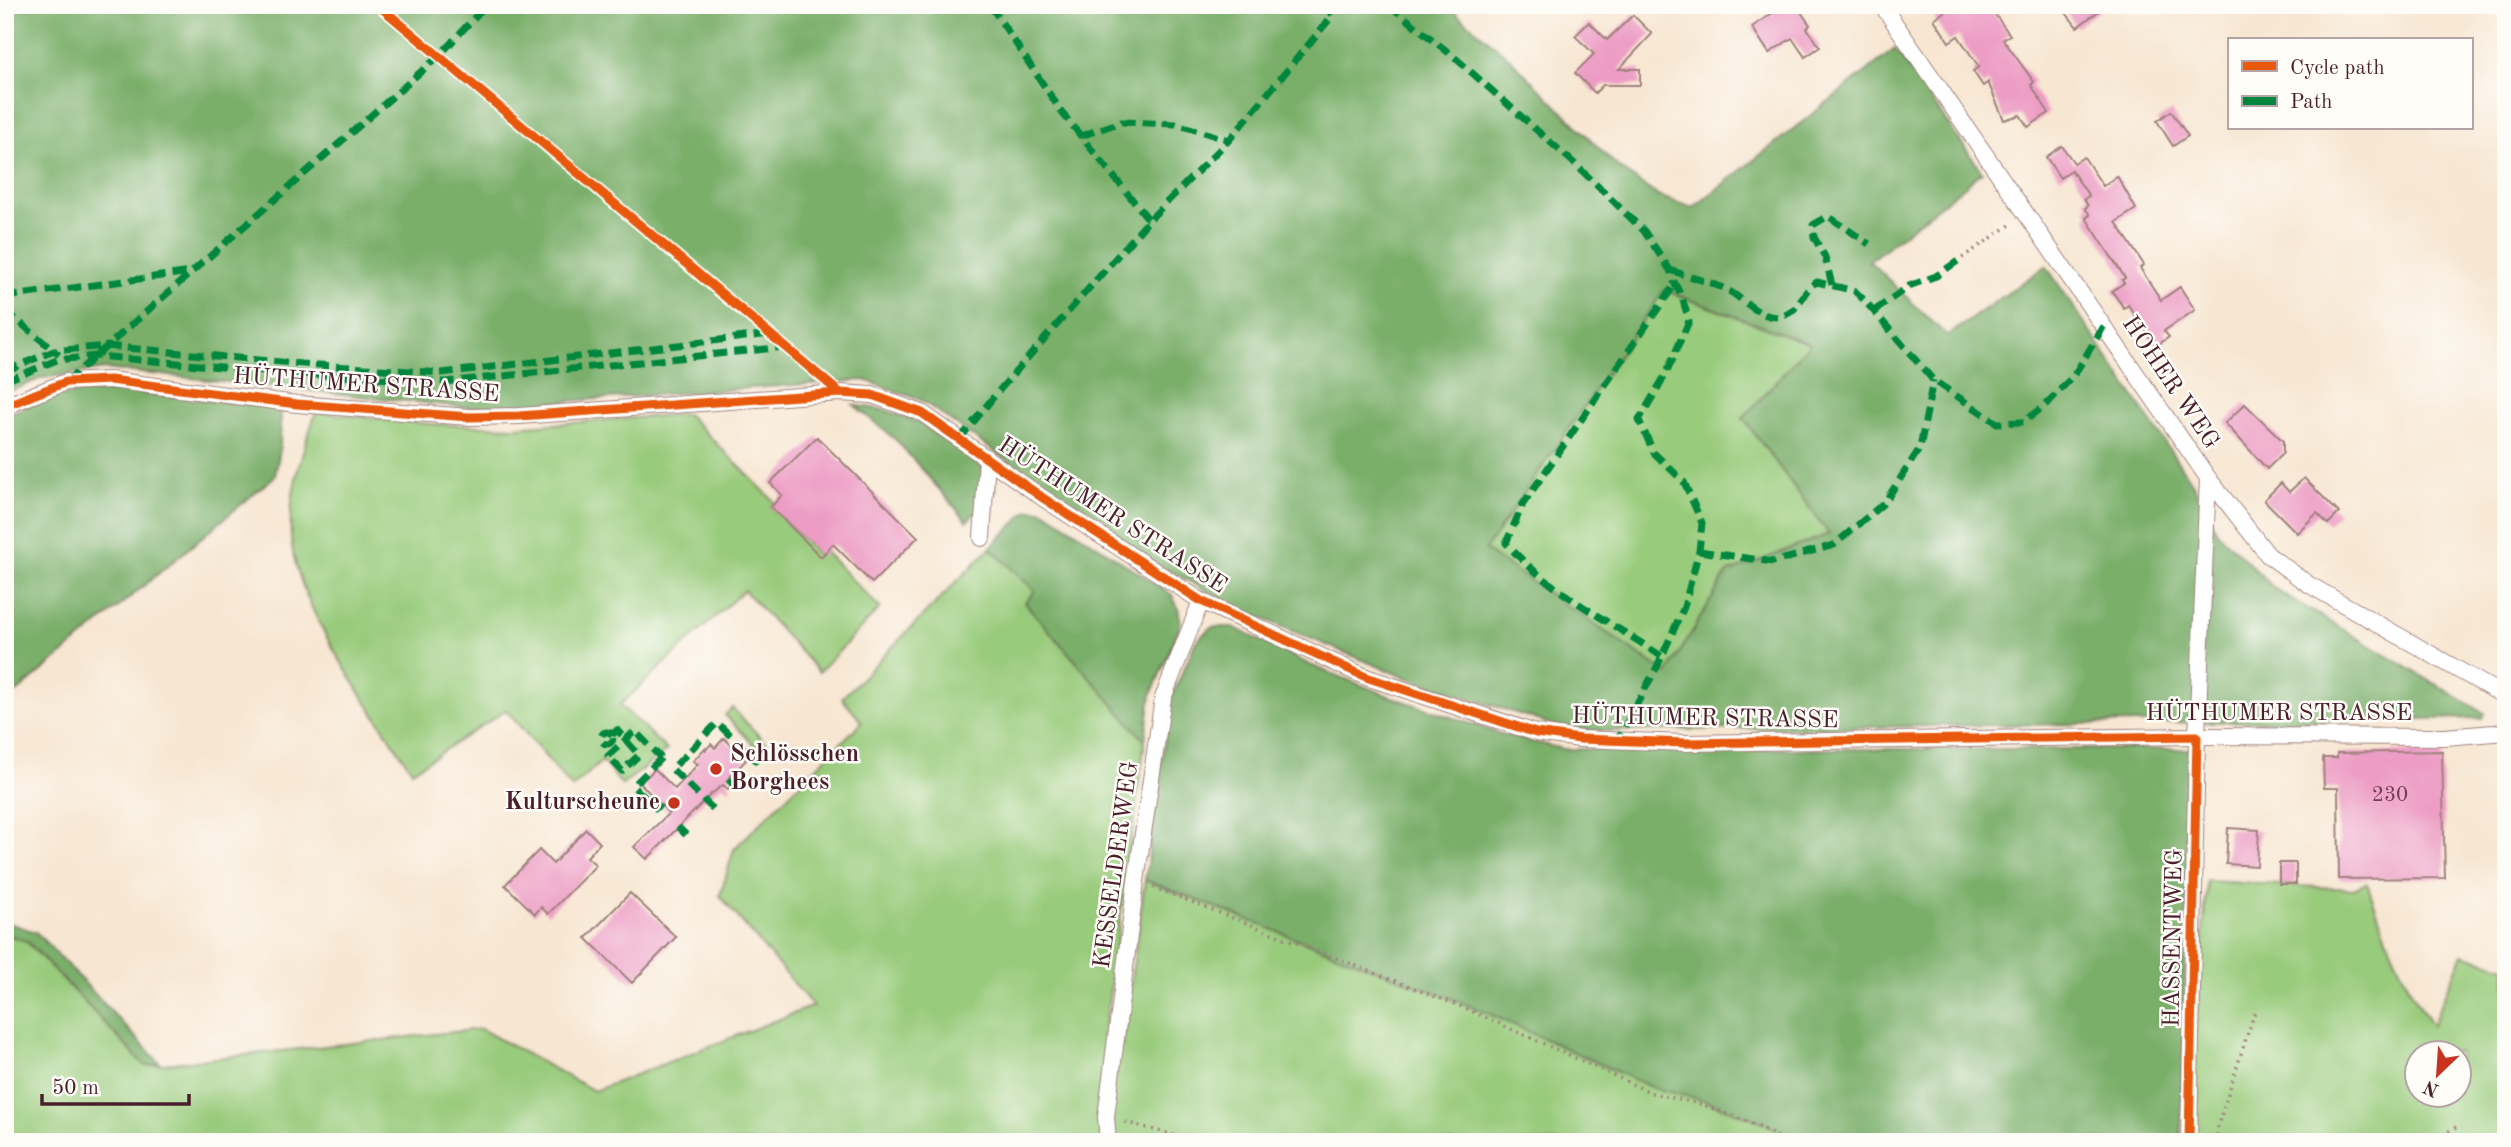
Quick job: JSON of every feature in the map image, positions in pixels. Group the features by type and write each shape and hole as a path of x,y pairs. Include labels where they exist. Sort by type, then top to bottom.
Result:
{"street":[{"name":"HOHER WEG","path":"1882,5 2207,478 2268,555 2308,584 2506,697"},
{"name":"HÜTHUMER STRASSE","path":"5,406 66,382 110,380 297,404 469,417 519,416 840,393 872,395 922,413 1043,498 1201,601 1366,677 1536,733 1580,740 1685,743 2197,736 2445,737 2506,732"},
{"path":"982,538 987,458"},
{"name":"HASSENTWEG","path":"2189,1142 2197,736 2207,478"},
{"name":"KESSELDERWEG","path":"1108,1142 1106,1117 1163,698 1201,601"}],"path":[{"path":"1962,258 2026,214"},
{"path":"1136,881 1465,1008 1652,1093 1704,1105 1759,1126 1786,1142"},
{"path":"2217,1142 2217,1128 2256,1008"},
{"path":"1106,1117 1190,1142"},
{"path":"2430,1142 2458,1126"}],"green space":[{"path":"5,5 1446,5 1505,54 1618,167 1658,196 1693,208 1895,49 1982,172 1869,261 1947,336 2046,266 2194,486 2217,532 2275,589 2484,713 2482,718 1603,731 1562,728 1399,675 1242,610 1148,559 921,400 865,380 473,408 105,369 42,378 5,393","holes":["1664,290 1810,344 1743,418 1829,534 1727,573 1667,674 1485,550"]},
{"path":"1664,290 1810,344 1743,418 1829,534 1727,573 1667,674 1485,550"},
{"path":"88,391 129,392 281,408 280,449 275,476 5,702 5,415 49,398"},
{"path":"854,405 884,410 918,422 993,475 996,491 967,521 897,441"},
{"path":"316,412 429,424 513,427 687,414 775,502 771,507 820,556 825,552 880,608 819,672 744,590 620,705 667,750 622,785 602,761 572,788 506,710 412,771 338,658 306,595 296,565 291,537 294,489"},
{"path":"1028,510 1043,510 1172,595 1181,624 1151,695 1145,741 1025,603 1035,591 990,548"},
{"path":"990,548 1036,591 1027,601 1145,741 1105,1026 1122,1046 1145,880 1481,1010 1653,1088 1703,1100 1763,1122 1795,1142 5,1142 5,934 26,941 145,1066 481,1029 594,1091 813,1006 720,896 734,849 862,722 842,698"},
{"path":"1212,627 1233,627 1310,665 1389,696 1501,734 1563,749 2190,749 2181,1142 1795,1142 1763,1122 1703,1100 1653,1088 1481,1010 1145,880 1170,701 1196,641"},
{"path":"732,708 767,744 760,751 725,715"},
{"path":"2207,881 2353,889 2367,883 2403,974 2432,1025 2463,954 2506,967 2506,1142 2187,1142"},
{"path":"5,922 36,932 160,1063 145,1066 27,941 5,934"}],"building":[{"path":"1770,5 1796,5 1810,25 1807,28 1820,47 1805,57 1792,38 1769,53 1752,27 1774,12"},
{"path":"1954,5 1988,5 2010,35 2003,39 2034,82 2031,85 2049,113 2028,127 2020,115 2004,120 1988,82 1983,86 1973,71 1979,67 1958,36 1949,42 1934,19"},
{"path":"2060,5 2107,5 2077,27"},
{"path":"1633,15 1652,34 1619,69 1640,69 1640,85 1603,85 1595,93 1575,73 1594,54 1575,36 1589,22 1607,40"},
{"path":"2171,111 2188,136 2173,146 2157,121"},
{"path":"2062,146 2074,163 2084,157 2103,186 2117,176 2136,209 2116,222 2144,265 2140,268 2161,300 2180,287 2195,310 2164,331 2169,337 2156,346 2128,305 2124,308 2112,291 2124,283 2122,280 2125,278 2086,218 2090,215 2085,208 2088,206 2084,199 2089,196 2071,170 2060,178 2046,157"},
{"path":"2245,404 2283,441 2283,453 2267,469 2225,423"},
{"path":"817,437 918,537 872,583 833,544 821,557 771,507 782,495 770,483"},
{"path":"2304,478 2339,513 2328,524 2317,513 2297,533 2264,500 2281,483 2289,492"},
{"path":"724,738 746,760 727,780 731,787 728,789 723,785 710,795 647,859 634,847 669,813 640,783 655,769 675,789 698,764 693,761 705,748 706,750 711,744 715,748"},
{"path":"2442,751 2445,878 2339,879 2338,788 2324,788 2323,758 2337,758 2337,753"},
{"path":"2228,828 2259,830 2257,866 2226,864"},
{"path":"586,829 600,843 587,857 596,865 548,914 541,907 535,914 505,885 539,850 553,864"},
{"path":"2279,863 2296,863 2296,884 2279,884"},
{"path":"630,893 676,937 632,983 586,938"}],"marked path":[{"path":"66,382 439,56 486,5"},
{"path":"990,5 1063,114 1149,220"},
{"path":"959,440 1149,220 1229,140 1333,15 1325,5"},
{"path":"1389,5 1453,56 1575,164 1644,231 1670,270 1682,297 1689,321 1666,374 1639,420 1654,453 1684,482 1702,523 1699,551 1684,607 1658,665 1617,741"},
{"path":"1081,136 1121,122 1176,124 1229,140"},
{"path":"1832,285 1825,257 1814,237 1813,225 1828,216 1869,244"},
{"path":"1874,311 1909,286 1936,276 1962,258"},
{"path":"1670,270 1720,287 1772,317 1789,313 1817,282 1855,291 1933,380 1997,423 2024,422 2050,401 2074,375 2104,326"},
{"path":"5,297 191,272"},
{"path":"1661,656 1540,576 1506,543 1523,504 1675,284"},
{"path":"5,310 59,355"},
{"path":"5,371 54,351 106,346 302,364 442,373 770,334"},
{"path":"5,381 57,360 96,356 302,374 445,382 785,347"},
{"path":"1699,551 1773,562 1834,545 1885,502 1920,448 1933,380"},
{"path":"713,809 672,769 717,723 758,762"},
{"path":"612,735 617,730 639,755 622,771 608,756 635,731 661,758"},
{"path":"607,732 613,738 607,744 601,738 607,732"},
{"path":"660,804 656,808 633,786 661,758 665,762"},
{"path":"728,779 735,786"},
{"path":"678,827 686,835"}],"cycle path":[{"path":"378,5 840,393"},
{"path":"5,406 66,382 110,380 297,404 469,417 519,416 840,393 872,395 922,413 1043,498 1201,601 1366,677 1536,733 1580,739 1685,743 2197,736 2189,1142"}],"place":[{"name":"Schlösschen Borghees","path":"716,769"},
{"name":"Kulturscheune","path":"674,803"}]}
